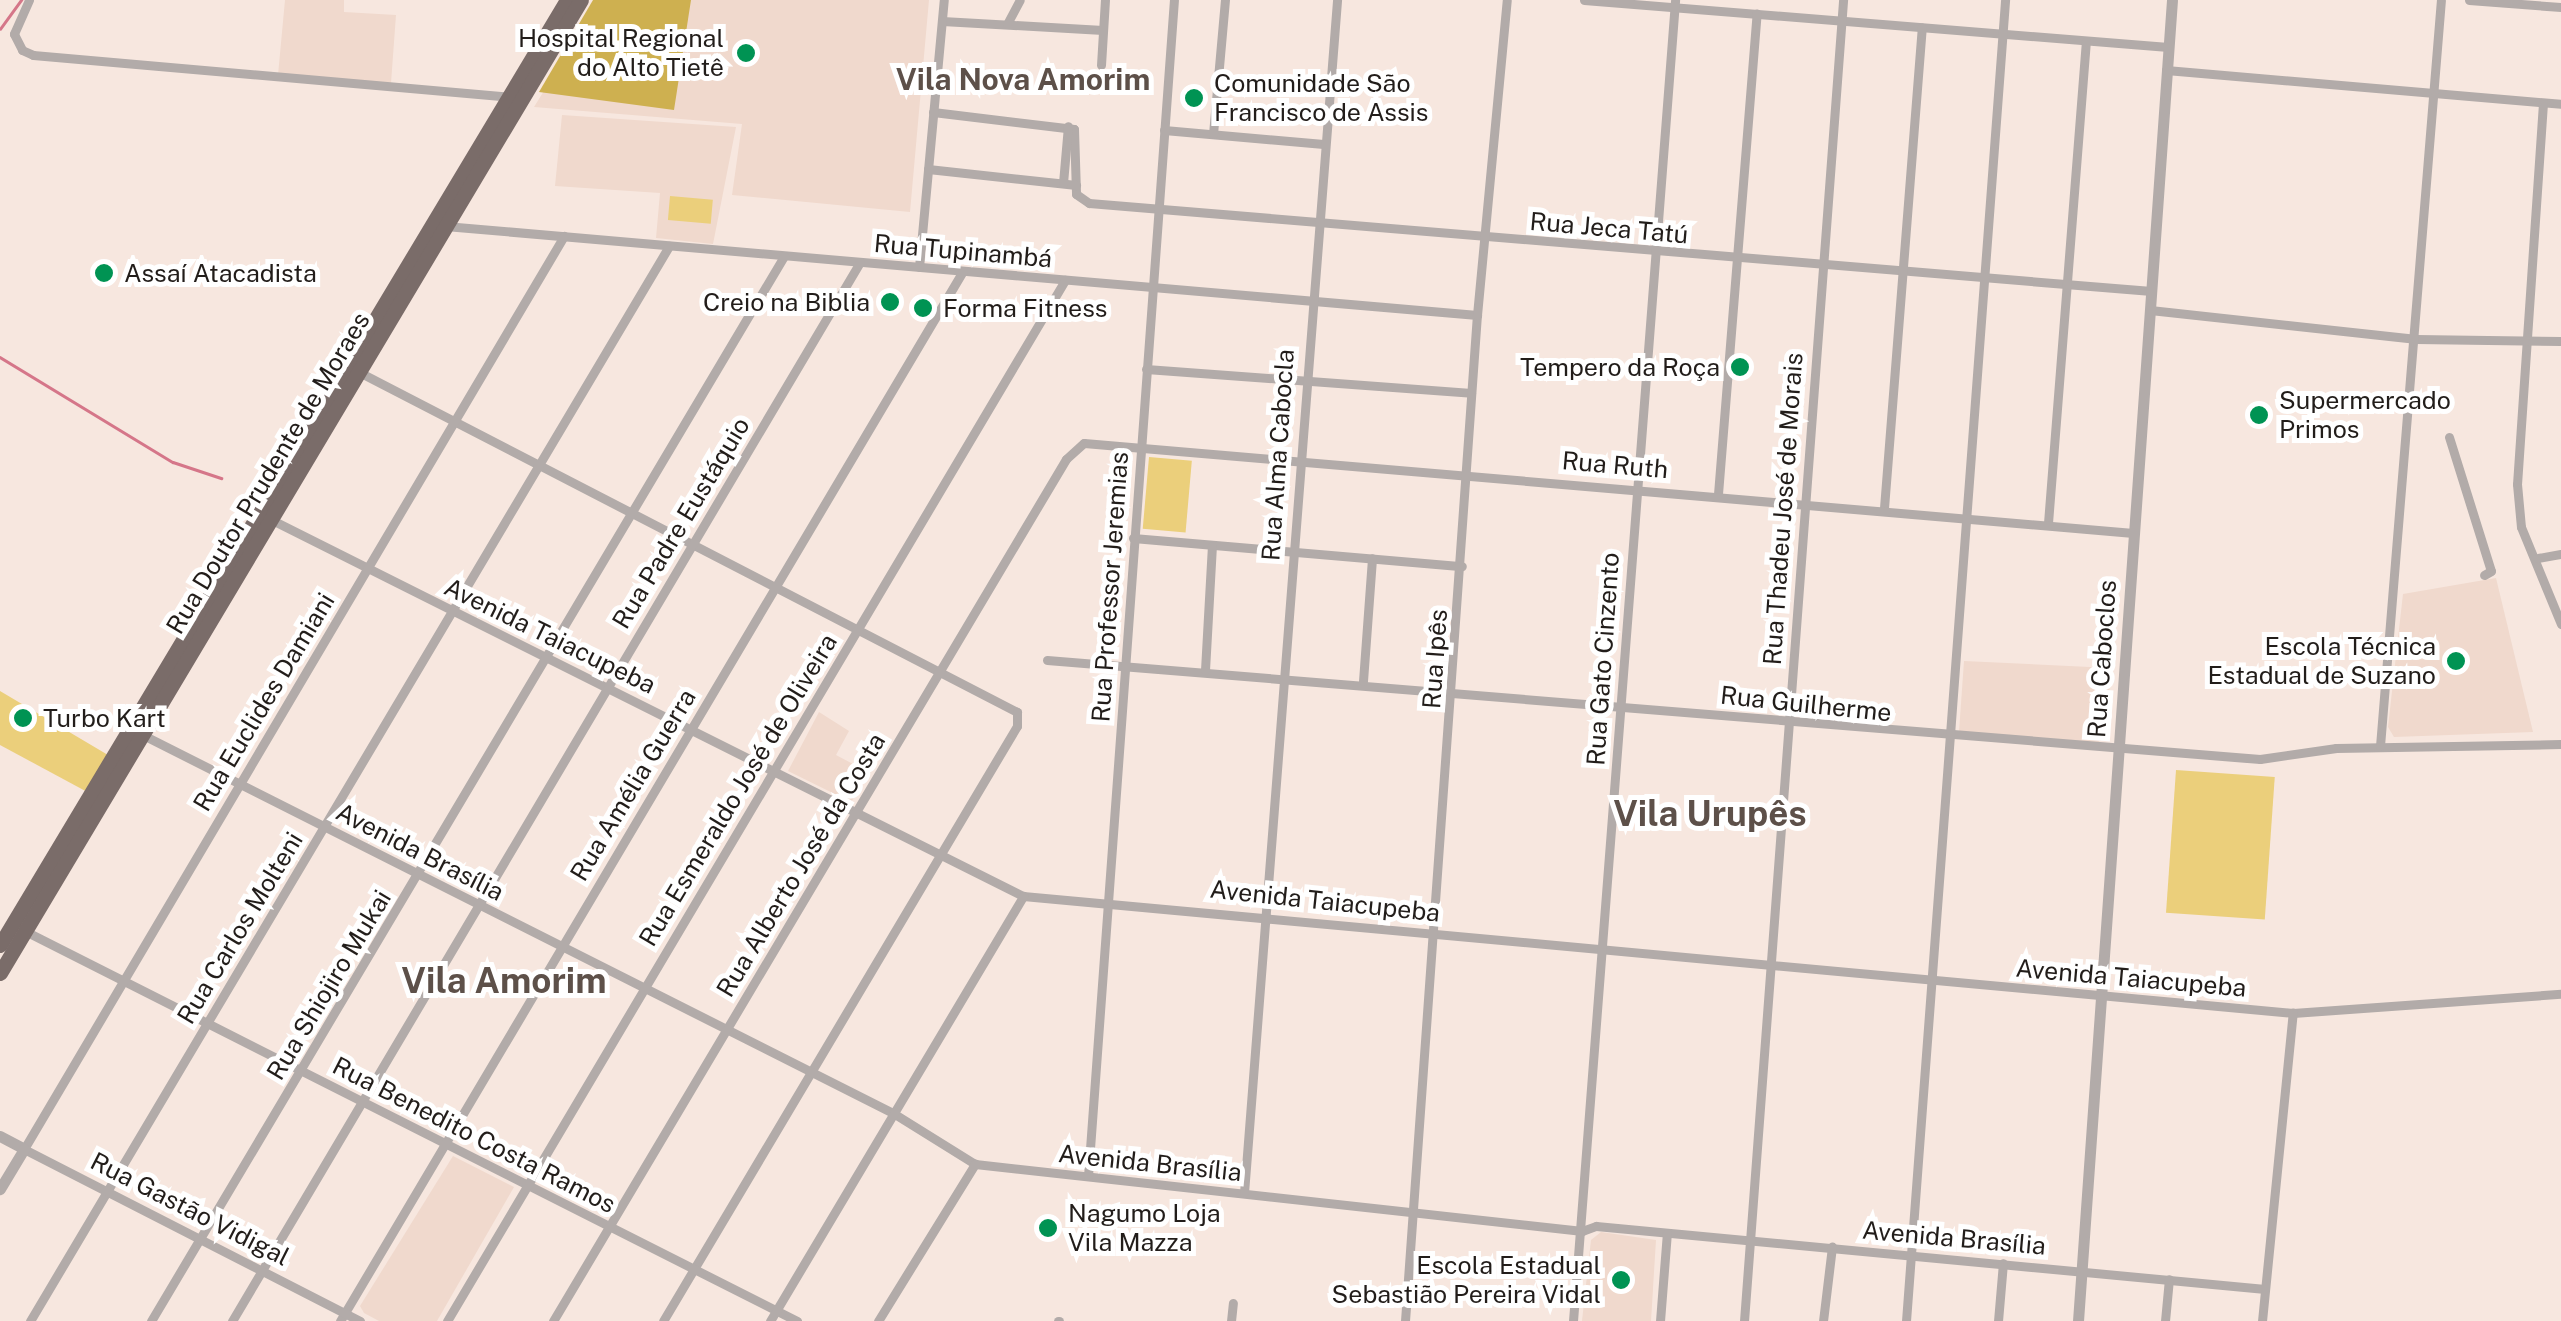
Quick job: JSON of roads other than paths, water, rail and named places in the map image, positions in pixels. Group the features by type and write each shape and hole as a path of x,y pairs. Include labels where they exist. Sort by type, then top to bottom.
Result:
{"highway":[{"name":"Rua Doutor Prudente de Moraes","path":"0,946 270,519 396,305 567,0"},
{"name":"Rua Doutor Prudente de Moraes","path":"0,973 136,731 415,253 439,226 581,0"},
{"path":"396,305 415,253"}],"street":[{"path":"29,0 14,34 22,50 50,57 510,97"},
{"path":"919,266 944,0"},
{"path":"1007,24 1020,0"},
{"path":"1100,65 1105,0"},
{"name":"Rua Professor Jeremias","path":"1088,1176 1174,0"},
{"path":"1213,134 1225,0"},
{"name":"Rua Alma Cabocla","path":"1244,1194 1303,379 1337,0"},
{"name":"Rua Ipês","path":"1405,1321 1483,237 1507,0"},
{"path":"1584,0 1674,3 1757,14 2168,47"},
{"name":"Rua Thadeu José de Morais","path":"1744,1321 1802,501 1843,0"},
{"path":"1906,1321 2006,0"},
{"name":"Rua Caboclos","path":"2078,1321 2172,0"},
{"path":"2380,746 2442,0"},
{"path":"2469,0 2561,7"},
{"name":"Rua Gato Cinzento","path":"1573,1321 1674,3"},
{"path":"1718,494 1757,14"},
{"path":"942,21 1102,30"},
{"path":"1884,508 1922,28"},
{"path":"2048,523 2086,42"},
{"path":"2166,70 2561,104"},
{"path":"2543,103 2517,484 2521,526 2538,558 2561,624"},
{"path":"928,169 1076,184 1079,137 1068,126 934,112"},
{"path":"1063,183 1068,126"},
{"path":"1164,130 1323,144"},
{"name":"Rua Jeca Tatú","path":"1076,184 1083,202 1654,253 2151,291"},
{"name":"Rua Tupinambá","path":"439,226 1477,315"},
{"name":"Rua Euclides Damiani","path":"0,1189 564,236"},
{"name":"Rua Carlos Molteni","path":"30,1321 669,246"},
{"name":"Rua Shiojiro Mukai","path":"151,1321 420,875 784,256"},
{"name":"Rua Padre Eustáquio","path":"232,1321 860,262"},
{"name":"Rua Amélia Guerra","path":"342,1317 963,272"},
{"name":"Rua Esmeraldo José de Oliveira","path":"447,1321 1065,280"},
{"path":"2150,310 2416,339 2529,344 2561,341"},
{"path":"1146,370 1471,393"},
{"path":"357,372 1013,706 1018,726 663,1321"},
{"path":"2449,436 2490,571 2484,575"},
{"name":"Rua Ruth","path":"1094,441 2132,532"},
{"name":"Rua Alberto José da Costa","path":"553,1321 1066,459 1094,441"},
{"name":"Avenida Taiacupeba","path":"270,519 1022,896 1264,914 2293,1013 2460,998 2561,994"},
{"path":"1133,538 1462,566"},
{"path":"1205,670 1212,546"},
{"path":"2538,558 2561,554"},
{"path":"1363,681 1372,558"},
{"name":"Rua Guilherme","path":"1047,660 1283,674 1948,738 2260,759 2380,746 2561,744"},
{"name":"Avenida Brasília","path":"136,731 894,1113 976,1164 1582,1231 1596,1226 2266,1289"},
{"path":"770,1321 1022,896"},
{"name":"Rua Benedito Costa Ramos","path":"26,931 797,1321"},
{"path":"2262,1321 2293,1013"},
{"name":"Rua Gastão Vidigal","path":"0,1136 262,1270 342,1317 360,1321"},
{"path":"878,1321 976,1164"},
{"path":"1660,1321 1666,1233"},
{"path":"1824,1321 1832,1247"},
{"path":"1998,1321 2003,1263"},
{"path":"2164,1321 2169,1280"},
{"path":"1232,1321 1233,1303"}],"waterway":[{"path":"0,29 21,0"},
{"path":"0,357 173,462 221,478"}],"place":[{"name":"Hospital Regional do Alto Tietê","path":"746,53"},
{"name":"Comunidade São Francisco de Assis","path":"1194,98"},
{"name":"Assaí Atacadista","path":"104,273"},
{"name":"Creio na Biblia","path":"890,302"},
{"name":"Forma Fitness","path":"923,308"},
{"name":"Tempero da Roça","path":"1740,367"},
{"name":"Supermercado Primos","path":"2259,415"},
{"name":"Escola Técnica Estadual de Suzano","path":"2456,661"},
{"name":"Turbo Kart","path":"23,718"},
{"name":"Nagumo Loja Vila Mazza","path":"1048,1228"},
{"name":"Escola Estadual Sebastião Pereira Vidal","path":"1621,1280"}],"district":[{"name":"Vila Nova Amorim","path":"1023,79"},
{"name":"Vila Urupês","path":"1710,814"},
{"name":"Vila Amorim","path":"504,981"}]}
